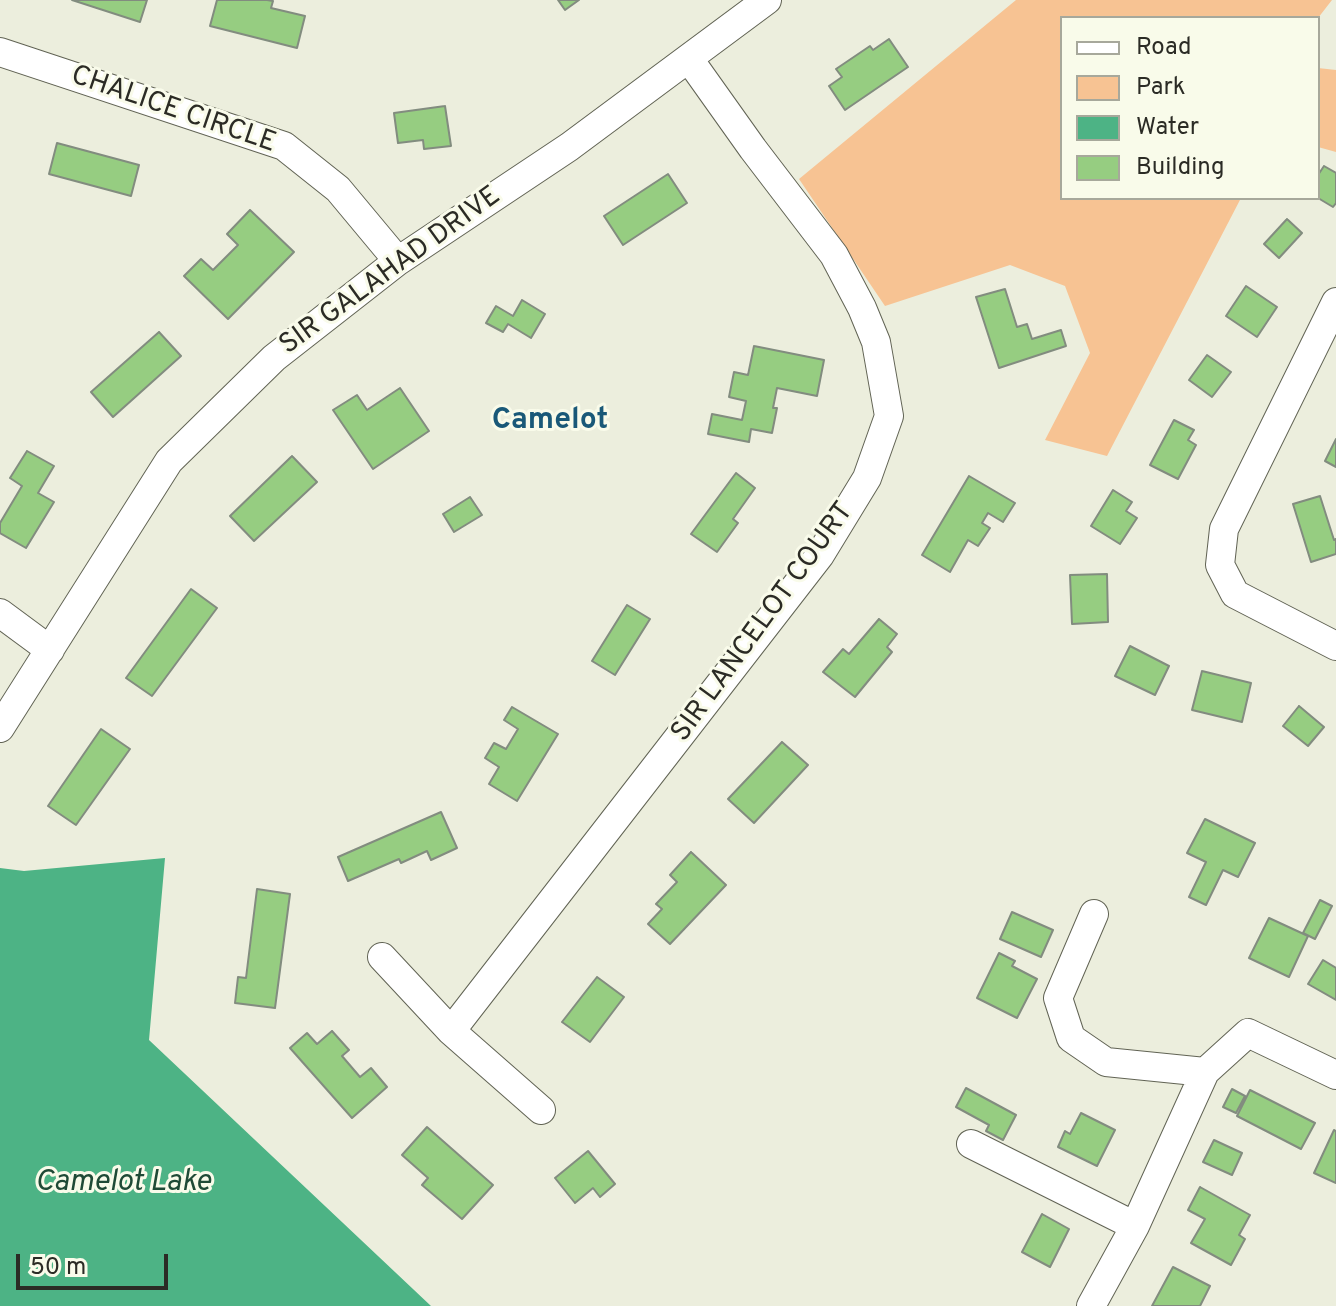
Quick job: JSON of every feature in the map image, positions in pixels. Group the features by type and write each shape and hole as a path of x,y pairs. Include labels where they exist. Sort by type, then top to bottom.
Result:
{"street":[{"name":"SIR GALAHAD DRIVE","path":"0,728 169,461 274,358 398,261 569,147 767,0"},
{"name":"CHALICE CIRCLE","path":"0,52 284,146 338,189 398,261"},
{"name":"SIR LANCELOT COURT","path":"451,1031 820,555 867,478 889,416 876,342 834,255 689,59"},
{"path":"1336,302 1224,529 1220,565 1235,594 1336,646"},
{"path":"0,613 50,650"},
{"path":"1094,914 1058,998 1071,1038 1106,1062 1205,1072"},
{"path":"382,957 451,1031 541,1110"},
{"path":"1091,1306 1135,1226 1205,1072 1248,1033 1336,1075"},
{"path":"971,1144 1135,1226"}],"green space":[{"path":"1016,0 1332,0 1320,16 1060,16 1060,200 1240,200 1107,456 1045,440 1090,353 1065,286 1010,265 885,306 799,179"},
{"path":"1320,68 1336,70 1336,152 1320,148"}],"water":[{"name":"Camelot Lake","path":"165,858 149,1040 431,1306 0,1306 0,868 24,871"}],"building":[{"path":"72,0 147,0 140,22"},
{"path":"217,0 273,1 271,8 305,16 297,48 210,26"},
{"path":"558,0 579,0 565,10"},
{"path":"889,39 908,67 845,110 829,86 842,77 836,69 870,46 873,50"},
{"path":"445,106 451,146 424,149 423,140 398,143 394,113"},
{"path":"57,143 139,165 131,196 49,174"},
{"path":"1324,166 1336,173 1336,203 1333,207 1320,199 1320,172"},
{"path":"668,174 687,203 623,245 604,216"},
{"path":"250,210 294,252 228,319 184,276 201,259 213,270 238,245 227,234"},
{"path":"1287,219 1302,233 1279,258 1264,244"},
{"path":"1246,286 1277,307 1257,337 1226,316"},
{"path":"1005,289 1017,327 1027,324 1032,339 1061,330 1066,346 999,368 976,297"},
{"path":"522,300 545,314 531,338 508,324 503,332 486,323 496,306 513,316"},
{"path":"159,332 181,356 113,417 91,392"},
{"path":"754,346 824,360 817,396 777,388 772,433 751,429 749,442 708,434 712,414 742,420 746,401 729,397 734,372 748,375"},
{"path":"1207,355 1231,372 1212,397 1189,380"},
{"path":"400,388 429,431 373,469 333,410 357,395 367,410"},
{"path":"1174,420 1194,430 1188,440 1196,445 1178,479 1150,465"},
{"path":"1336,439 1336,467 1325,461"},
{"path":"27,451 54,466 38,493 54,502 26,548 0,533 0,523 22,486 10,478"},
{"path":"292,456 317,482 254,541 230,516"},
{"path":"736,473 755,488 733,519 738,523 717,552 691,534"},
{"path":"969,476 1015,503 1003,522 988,513 982,523 990,528 978,546 968,540 950,572 922,555"},
{"path":"1113,490 1132,502 1126,511 1137,518 1120,544 1091,526"},
{"path":"1320,496 1336,539 1336,554 1311,562 1293,504"},
{"path":"470,497 482,515 454,532 443,514"},
{"path":"1107,574 1108,622 1072,624 1070,575"},
{"path":"191,589 217,608 152,696 126,678"},
{"path":"627,605 650,619 615,675 592,661"},
{"path":"879,619 897,634 887,647 892,652 855,697 823,672 843,649 849,654"},
{"path":"1130,646 1169,666 1155,695 1115,676"},
{"path":"1202,671 1251,683 1242,722 1192,710"},
{"path":"1299,706 1324,727 1308,746 1283,726"},
{"path":"512,707 558,734 517,801 489,784 499,767 485,758 494,743 506,749 518,729 504,720"},
{"path":"101,729 130,749 76,825 48,806"},
{"path":"782,742 808,765 754,823 728,799"},
{"path":"441,812 457,848 431,860 427,851 401,863 399,859 348,881 338,857"},
{"path":"1205,819 1255,843 1238,877 1223,870 1206,905 1189,897 1206,862 1187,853"},
{"path":"691,852 726,885 670,944 648,924 662,909 656,904 677,882 670,875"},
{"path":"257,889 290,894 275,1008 235,1003 238,977 246,978"},
{"path":"1320,900 1332,906 1315,939 1303,933"},
{"path":"1012,912 1053,930 1041,957 1000,939"},
{"path":"1269,918 1308,936 1289,977 1249,958"},
{"path":"999,953 1015,961 1012,966 1037,979 1017,1018 977,998"},
{"path":"1323,960 1336,968 1336,1000 1308,984"},
{"path":"597,977 624,997 590,1042 562,1022"},
{"path":"332,1031 349,1050 342,1056 360,1077 371,1068 387,1087 352,1118 290,1048 307,1033 317,1044"},
{"path":"966,1088 1016,1115 1003,1140 986,1131 989,1125 956,1107"},
{"path":"1232,1089 1245,1096 1236,1113 1223,1107"},
{"path":"1250,1090 1315,1123 1301,1149 1237,1116"},
{"path":"1081,1113 1115,1130 1097,1166 1058,1147 1065,1131 1070,1134"},
{"path":"427,1127 493,1185 462,1219 422,1185 428,1178 402,1155"},
{"path":"1336,1131 1336,1183 1314,1173"},
{"path":"1214,1140 1242,1153 1232,1175 1203,1162"},
{"path":"588,1151 615,1184 600,1197 593,1188 575,1203 555,1178"},
{"path":"1200,1187 1250,1215 1239,1235 1245,1239 1231,1265 1191,1243 1205,1219 1188,1210"},
{"path":"1042,1214 1069,1229 1050,1267 1022,1252"},
{"path":"1173,1267 1210,1286 1200,1306 1152,1306"}],"district":[{"name":"Camelot","path":"550,422"}]}
